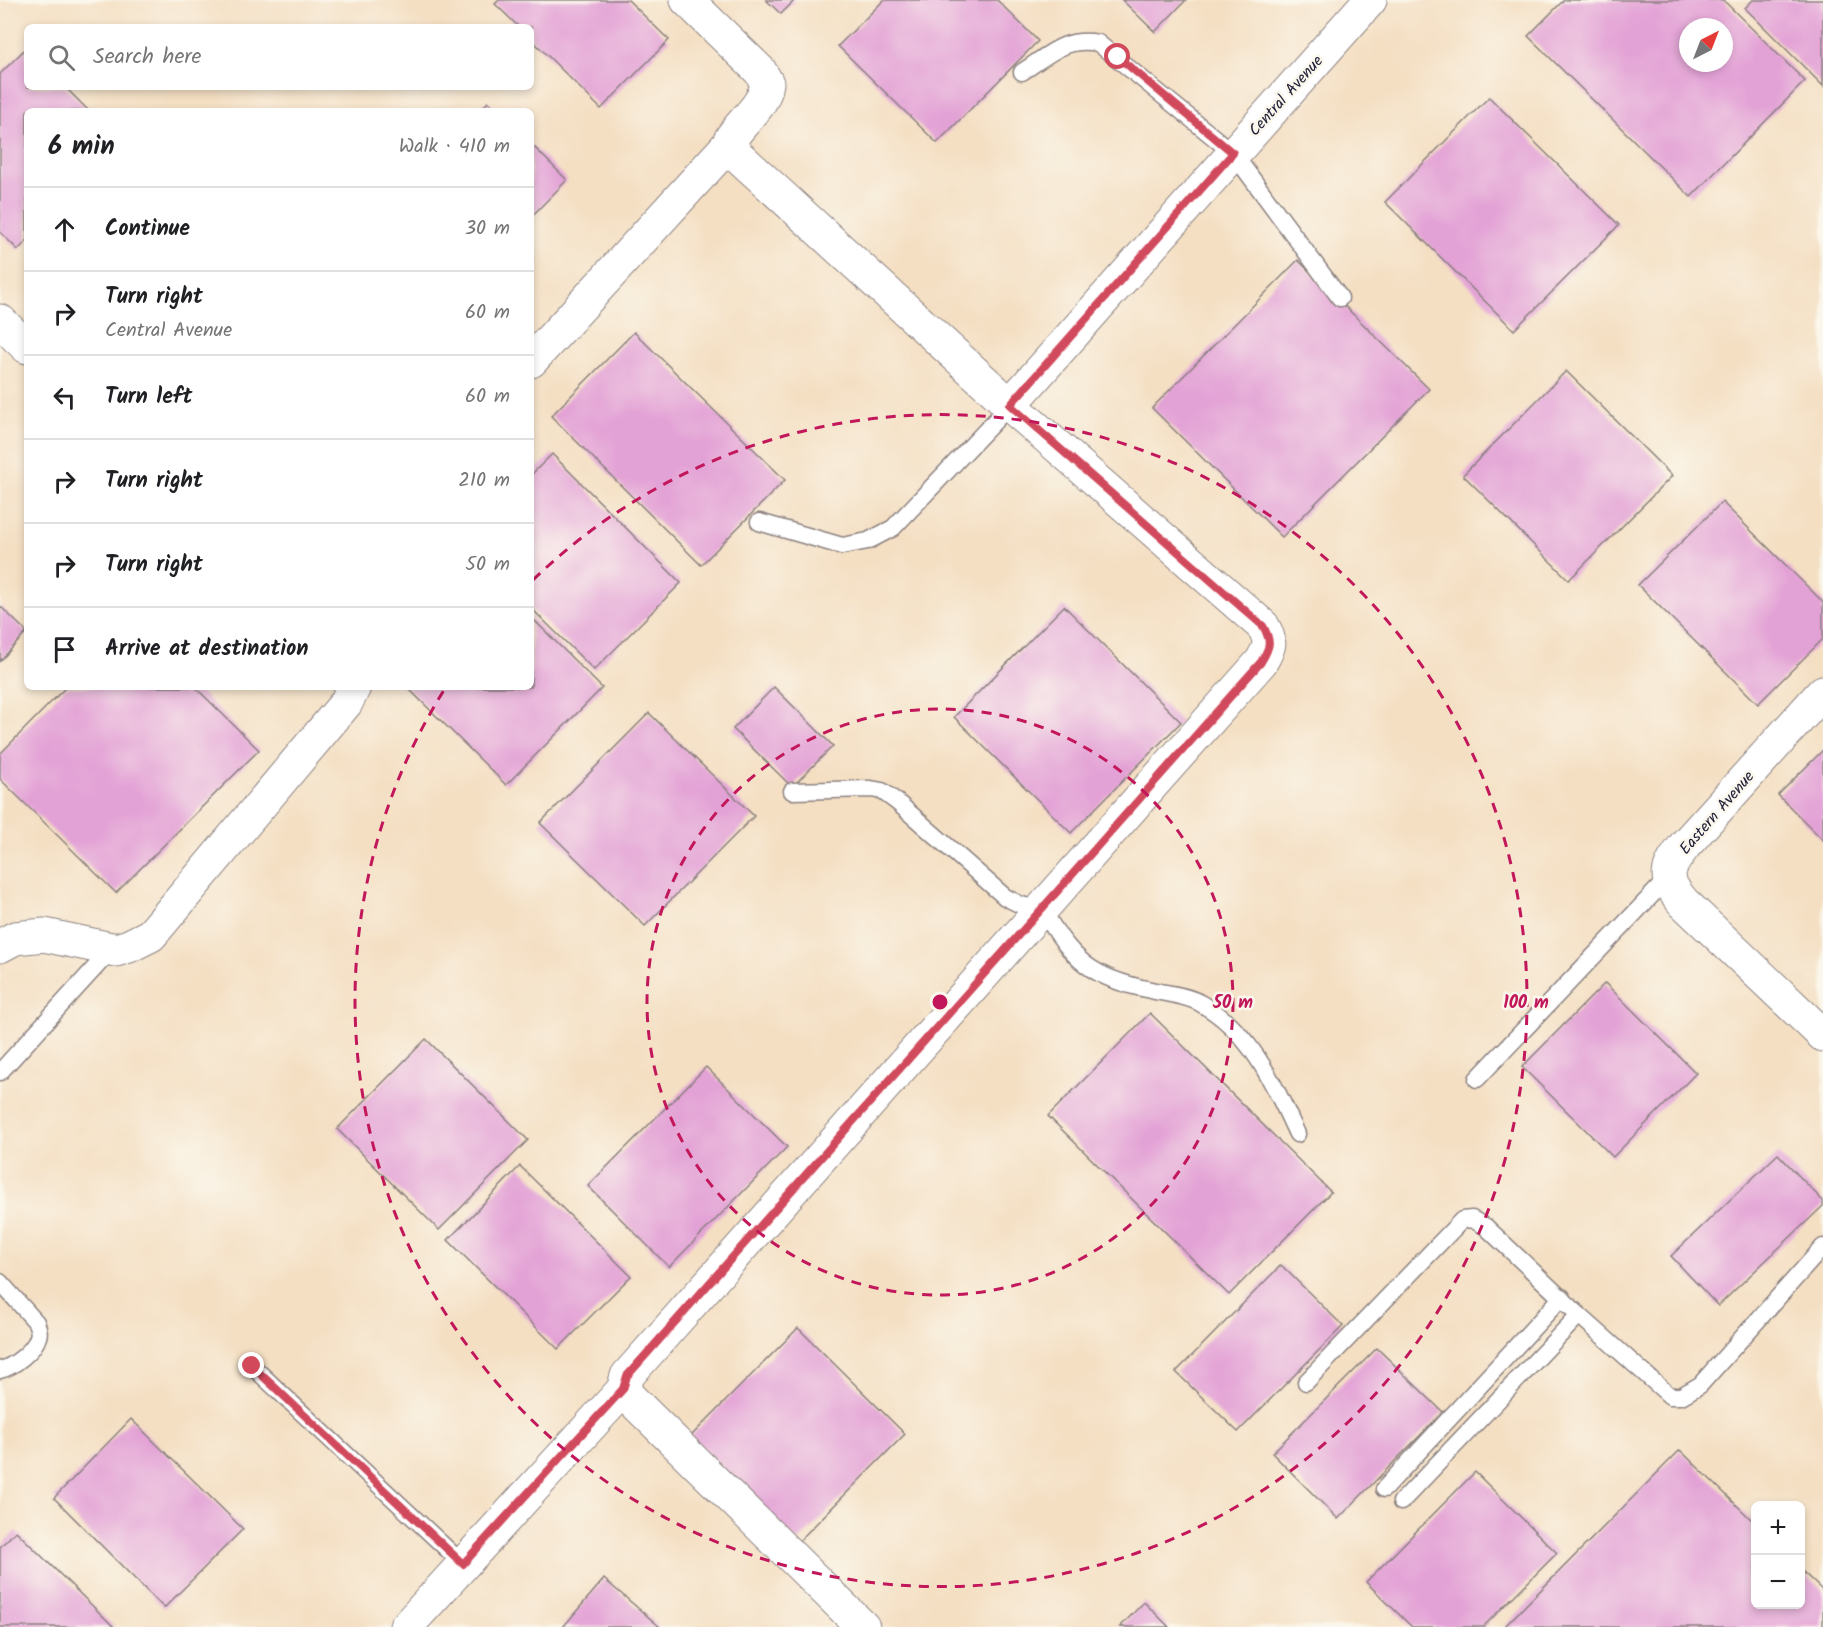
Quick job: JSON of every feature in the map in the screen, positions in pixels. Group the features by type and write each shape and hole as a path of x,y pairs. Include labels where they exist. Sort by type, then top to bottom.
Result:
{"street":[{"path":"534,358 729,144 733,135 766,93 767,83 760,70 687,0"},
{"name":"Central Avenue","path":"1010,405 1370,0"},
{"path":"406,1627 623,1389 627,1376 1261,662 1269,650 1269,637 1263,626 1010,405 737,154 729,144"},
{"path":"0,946 15,938 44,935 112,949 129,946 151,935 346,704 353,690"},
{"name":"Eastern Avenue","path":"1668,878 1673,861 1685,845 1823,692"},
{"path":"1668,878 1673,890 1684,903 1823,1035"},
{"path":"623,1389 863,1627"}],"lane":[{"path":"1022,72 1065,45 1083,40 1098,43 1233,153 1340,298"},
{"path":"759,522 842,546 868,541 893,528 1010,405"},
{"path":"792,791 882,791 1005,897 1021,905 1042,909 1064,945 1080,961 1103,976 1125,985 1198,1002 1215,1013 1244,1040 1263,1064 1297,1134"},
{"path":"1477,1079 1668,878"},
{"path":"0,1072 112,949"},
{"path":"1306,1382 1462,1220 1472,1219 1486,1227 1579,1315 1670,1396 1681,1396 1700,1385 1823,1247"},
{"path":"0,1282 36,1322 39,1331 34,1345 14,1364 0,1370"},
{"path":"1384,1489 1562,1297"},
{"path":"1401,1502 1579,1315"},
{"path":"252,1366 463,1564"}],"building":[{"path":"499,0 628,0 669,40 601,109 534,42 534,24 516,24 495,4"},
{"path":"766,0 795,0 781,14"},
{"path":"884,0 997,0 1038,41 937,143 838,46"},
{"path":"1122,0 1186,0 1155,32"},
{"path":"1564,0 1723,0 1805,81 1691,197 1528,36"},
{"path":"1753,0 1823,0 1823,86 1745,8"},
{"path":"24,50 24,90 68,90 86,108 24,108 24,244 18,250 0,232 0,74"},
{"path":"1489,97 1619,225 1514,330 1385,202"},
{"path":"488,102 494,108 482,108"},
{"path":"534,147 567,180 534,214"},
{"path":"1298,260 1429,389 1282,537 1152,408"},
{"path":"634,332 785,480 701,565 551,416"},
{"path":"1566,371 1672,476 1569,580 1463,475"},
{"path":"552,454 681,583 594,670 534,611 534,472"},
{"path":"1722,502 1823,602 1823,639 1758,704 1638,585"},
{"path":"0,606 24,629 24,635 0,661"},
{"path":"1064,606 1181,722 1071,833 954,717"},
{"path":"534,620 602,688 506,785 410,690 534,690"},
{"path":"774,687 833,746 792,787 733,729"},
{"path":"63,690 198,690 259,750 116,893 0,779 0,754"},
{"path":"649,713 754,816 645,926 540,823"},
{"path":"1823,750 1823,840 1778,795"},
{"path":"1605,983 1696,1073 1613,1157 1522,1067"},
{"path":"1150,1013 1331,1192 1229,1295 1048,1116"},
{"path":"426,1039 528,1140 439,1230 337,1129"},
{"path":"706,1067 787,1147 669,1267 588,1186"},
{"path":"1778,1154 1823,1201 1823,1206 1718,1306 1671,1256"},
{"path":"520,1166 631,1276 558,1349 448,1240"},
{"path":"1281,1265 1343,1326 1238,1432 1176,1372"},
{"path":"798,1328 905,1434 798,1542 691,1436"},
{"path":"1377,1348 1443,1412 1338,1519 1272,1453"},
{"path":"131,1419 243,1529 164,1608 54,1498"},
{"path":"1680,1450 1751,1519 1751,1609 1805,1609 1805,1574 1823,1591 1823,1627 1504,1627"},
{"path":"1475,1472 1557,1553 1483,1627 1412,1627 1366,1582"},
{"path":"16,1531 114,1627 0,1627 0,1547"},
{"path":"604,1579 660,1627 563,1627"},
{"path":"1144,1602 1169,1627 1120,1627"}],"route":[{"path":"252,1366 463,1564 623,1389 627,1376 1261,662 1269,650 1269,637 1263,626 1010,405 1233,153 1118,57"}]}
